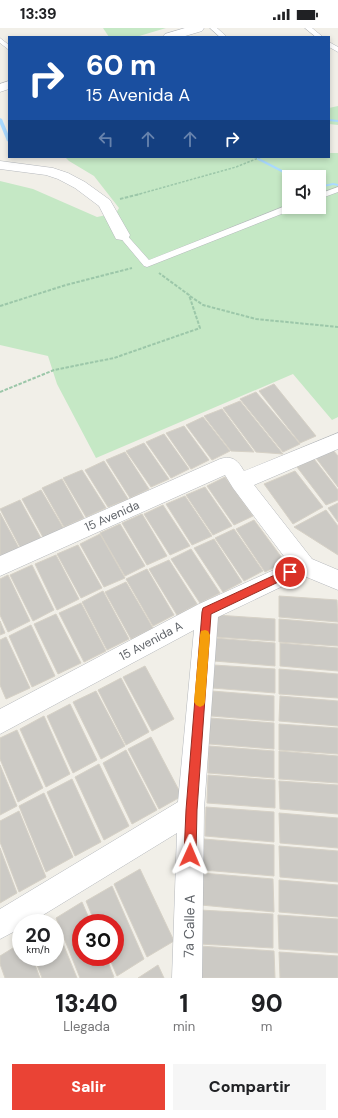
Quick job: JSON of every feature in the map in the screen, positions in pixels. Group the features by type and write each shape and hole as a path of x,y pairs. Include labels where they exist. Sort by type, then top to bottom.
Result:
{"street":[{"path":"172,36 198,28"},
{"path":"0,165 34,169 63,176 80,185 105,203 122,235"},
{"path":"338,441 240,482 304,566 338,580"},
{"name":"15 Avenida","path":"0,566 224,466 230,466 240,482"},
{"name":"15 Avenida A","path":"0,722 207,612 304,566"},
{"name":"7a Calle A","path":"187,978 192,810 207,612"},
{"path":"0,925 192,810"}],"lane":[{"path":"213,28 223,36"},
{"path":"308,28 319,36"},
{"path":"0,40 8,47"},
{"path":"326,194 338,189"},
{"path":"122,235 147,264 282,211"}],"path":[{"path":"105,203 236,167 258,158"},
{"path":"0,306 66,285 147,264 203,305 256,319 338,327"},
{"path":"0,392 54,370 114,358 200,328 189,296"}],"green space":[{"path":"103,28 166,28 139,36 108,36"},
{"path":"338,106 338,125 330,124 330,108"},
{"path":"330,153 338,153 338,417 332,420 293,374 96,458 57,384 48,356 0,345 0,181 33,189 97,217 116,213 119,208 94,176 66,158 330,158"}],"building":[{"path":"274,384 316,436 300,443 259,391"},
{"path":"256,392 300,444 283,452 240,399"},
{"path":"240,401 283,454 256,452 223,408"},
{"path":"222,409 254,452 231,451 204,416"},
{"path":"203,417 230,451 212,460 186,425"},
{"path":"184,426 209,460 191,469 166,433"},
{"path":"164,434 189,469 171,478 146,442"},
{"path":"144,443 169,479 151,487 126,451"},
{"path":"333,450 338,456 338,487 316,458"},
{"path":"125,452 149,489 130,498 106,460"},
{"path":"314,459 338,490 338,500 326,505 297,467"},
{"path":"104,461 128,499 108,507 85,470"},
{"path":"82,470 106,508 86,517 63,478"},
{"path":"295,471 323,507 293,524 264,484"},
{"path":"225,477 253,516 234,525 207,486"},
{"path":"62,479 84,518 64,527 42,488"},
{"path":"205,487 232,526 213,535 186,495"},
{"path":"41,490 64,529 44,539 22,499"},
{"path":"185,496 212,536 192,545 166,504"},
{"path":"20,500 42,540 21,549 0,509"},
{"path":"338,503 338,522 328,508"},
{"path":"163,505 190,546 170,555 144,514"},
{"path":"326,510 338,526 338,555 294,527"},
{"path":"0,513 20,550 0,559"},
{"path":"142,514 167,556 147,565 122,523"},
{"path":"254,520 285,562 265,572 236,529"},
{"path":"120,524 145,566 125,576 100,533"},
{"path":"234,529 263,571 244,581 215,538"},
{"path":"100,534 125,578 104,587 80,544"},
{"path":"214,539 242,582 223,592 194,548"},
{"path":"78,545 102,588 81,598 57,554"},
{"path":"191,549 220,593 200,603 171,559"},
{"path":"56,555 79,599 57,610 35,564"},
{"path":"169,560 197,604 177,615 149,569"},
{"path":"32,565 54,610 33,621 10,575"},
{"path":"147,569 174,615 153,626 126,579"},
{"path":"8,575 30,621 8,632 0,615 0,579"},
{"path":"126,582 153,628 131,639 105,592"},
{"path":"103,591 129,639 107,650 82,602"},
{"path":"279,596 337,600 338,622 279,617"},
{"path":"81,603 106,651 84,662 59,613"},
{"path":"56,614 81,663 58,674 34,624"},
{"path":"216,615 275,619 275,641 215,637"},
{"path":"279,619 338,624 338,646 279,642"},
{"path":"0,621 5,633 0,635"},
{"path":"31,625 55,676 32,687 9,636"},
{"path":"6,637 30,688 6,699 0,685 0,640"},
{"path":"215,638 275,643 275,666 214,661"},
{"path":"280,643 338,648 338,671 280,666"},
{"path":"214,665 275,669 275,693 212,688"},
{"path":"145,666 174,719 152,731 123,677"},
{"path":"279,669 338,674 338,698 279,694"},
{"path":"121,678 149,732 126,745 98,690"},
{"path":"96,691 125,746 101,759 73,702"},
{"path":"212,691 274,696 274,721 211,716"},
{"path":"280,696 338,701 338,726 279,721"},
{"path":"70,704 97,760 73,773 47,716"},
{"path":"44,716 70,774 46,787 20,729"},
{"path":"210,718 274,723 274,749 209,744"},
{"path":"279,724 338,728 338,754 279,750"},
{"path":"17,730 43,788 18,802 0,759 0,738"},
{"path":"151,737 182,796 159,809 128,749"},
{"path":"209,746 274,751 274,778 208,773"},
{"path":"126,750 157,810 132,824 103,763"},
{"path":"279,751 338,756 338,783 279,779"},
{"path":"99,764 129,826 104,840 75,777"},
{"path":"0,765 17,806 0,815"},
{"path":"208,775 275,780 275,808 207,803"},
{"path":"72,779 101,842 75,856 47,792"},
{"path":"279,781 338,785 338,814 280,809"},
{"path":"44,793 73,857 46,872 19,806"},
{"path":"206,807 274,812 274,842 205,836"},
{"path":"19,811 46,877 19,892 0,842 0,821"},
{"path":"279,813 338,818 338,848 280,843"},
{"path":"204,839 274,845 274,876 203,870"},
{"path":"279,846 338,851 338,882 280,877"},
{"path":"0,848 17,893 0,903"},
{"path":"140,869 174,941 147,957 114,884"},
{"path":"202,873 273,879 274,912 201,905"},
{"path":"279,880 338,885 338,917 279,912"},
{"path":"112,886 144,959 117,976 113,966 124,966 124,914 91,914 86,901"},
{"path":"82,902 87,914 72,914 72,958 64,938 64,914 62,914"},
{"path":"200,910 273,914 273,948 199,944"},
{"path":"278,915 338,919 338,953 279,949"},
{"path":"64,946 77,978 42,978 37,966 64,966"},
{"path":"200,946 274,951 275,978 199,978"},
{"path":"12,949 12,966 35,966 40,978 5,978 0,964 0,956"},
{"path":"279,952 338,956 338,978 280,978"},
{"path":"158,965 164,978 138,978"},
{"path":"75,966 110,966 114,977 112,978 80,978"}],"waterway":[{"path":"0,119 8,139"},
{"path":"330,120 338,121"},
{"path":"256,158 282,171"},
{"path":"326,186 333,184 338,185"}],"slow traffic":[{"path":"200,702 205,635"}],"route":[{"path":"190,855 207,612 290,572"}]}
